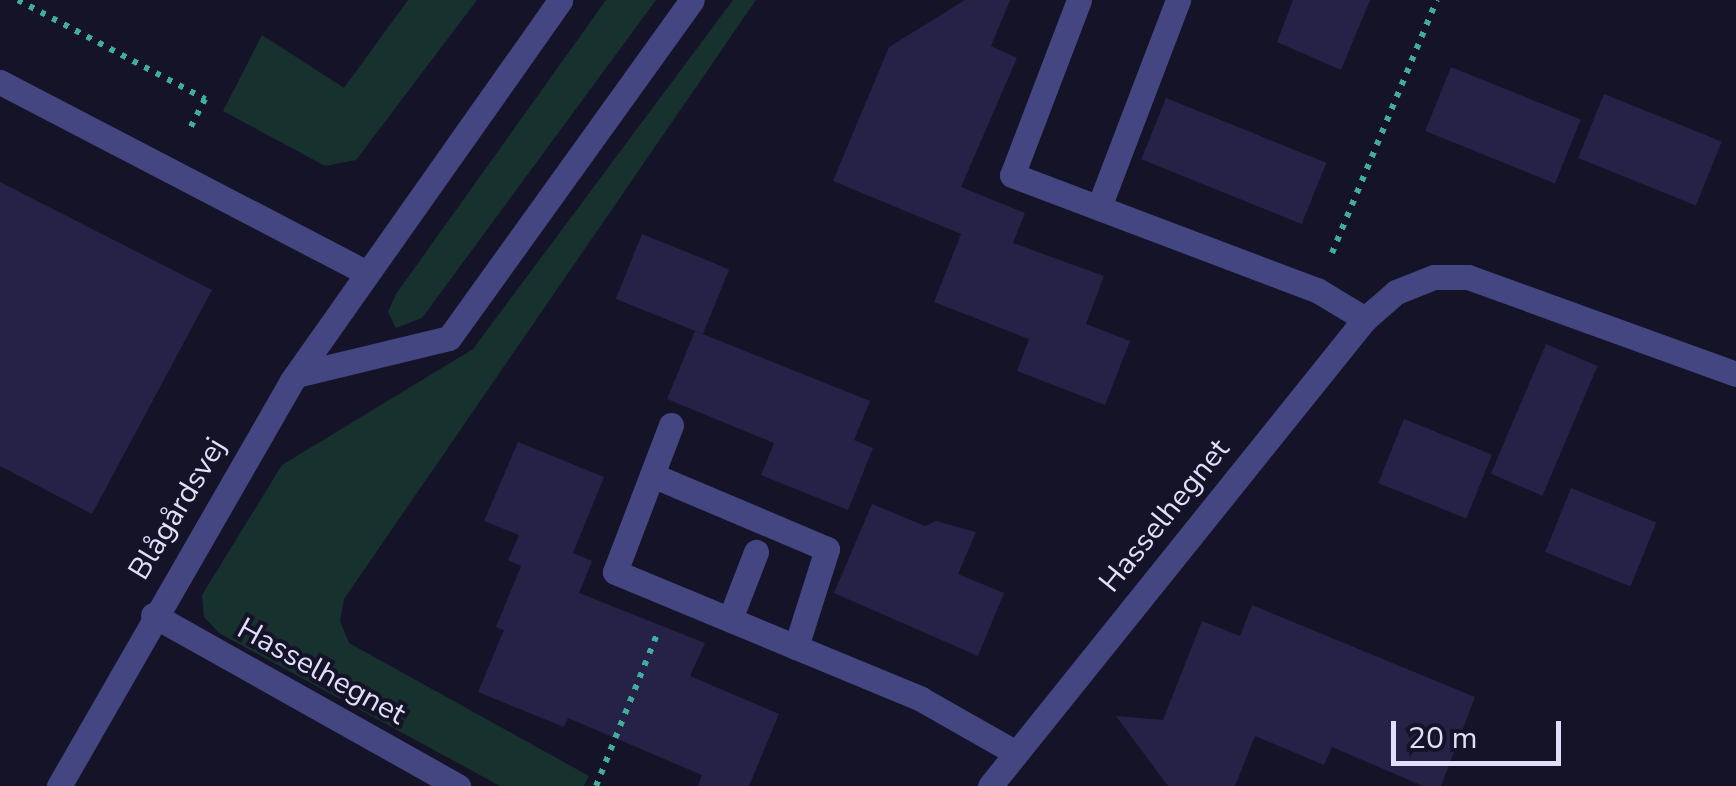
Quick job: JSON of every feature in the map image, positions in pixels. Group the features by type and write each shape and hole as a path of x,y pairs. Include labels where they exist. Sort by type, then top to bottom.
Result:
{"street":[{"name":"Blågårdsvej","path":"59,786 153,615 296,375 560,0"},
{"path":"296,375 448,338 692,0"},
{"path":"1079,0 1012,175 1317,290 1365,318"},
{"path":"1099,207 1178,0"},
{"path":"0,82 366,272"},
{"name":"Hasselhegnet","path":"990,786 1365,318 1396,292 1434,278 1468,277 1736,374"},
{"path":"671,425 616,572 922,699 1016,753"},
{"path":"652,475 828,549 796,647"},
{"path":"730,620 756,552"},
{"name":"Hasselhegnet","path":"153,615 458,786"}],"path":[{"path":"18,0 206,99 168,170"},
{"path":"1317,290 1437,0"},
{"path":"596,786 672,596"}],"green space":[{"path":"408,0 477,0 356,160 325,166 223,111 262,35 344,88"},
{"path":"606,0 656,0 422,318 396,328 388,312 396,294"},
{"path":"733,0 756,0 344,599 340,621 349,643 589,776 584,786 500,786 219,633 204,617 202,595 282,465 473,349"}],"building":[{"path":"965,0 1010,0 991,46 1017,58 961,187 1025,213 1013,243 1104,276 1086,324 1130,341 1105,405 1017,371 1029,339 934,302 961,234 833,181 889,47"},
{"path":"1293,0 1370,0 1341,70 1277,42"},
{"path":"1451,67 1581,119 1555,183 1425,131"},
{"path":"1604,94 1722,142 1696,206 1578,158"},
{"path":"1166,98 1326,163 1302,224 1141,159"},
{"path":"0,182 212,290 92,514 0,466"},
{"path":"642,234 729,269 703,334 616,299"},
{"path":"695,331 870,401 854,440 873,448 848,510 761,475 774,443 667,399"},
{"path":"1546,344 1598,366 1542,496 1491,474"},
{"path":"1404,419 1492,455 1466,519 1378,483"},
{"path":"518,442 604,477 573,553 592,561 579,593 705,643 690,676 779,714 749,786 698,786 702,775 568,718 564,727 478,692 504,630 496,627 521,566 508,560 519,535 484,521"},
{"path":"1571,488 1656,522 1630,586 1545,552"},
{"path":"872,504 925,526 936,521 976,532 958,574 1004,593 978,656 834,593"},
{"path":"1252,605 1475,697 1441,786 1423,786 1332,747 1324,765 1255,736 1235,786 1168,786 1116,716 1163,720 1202,621 1240,636"}]}
